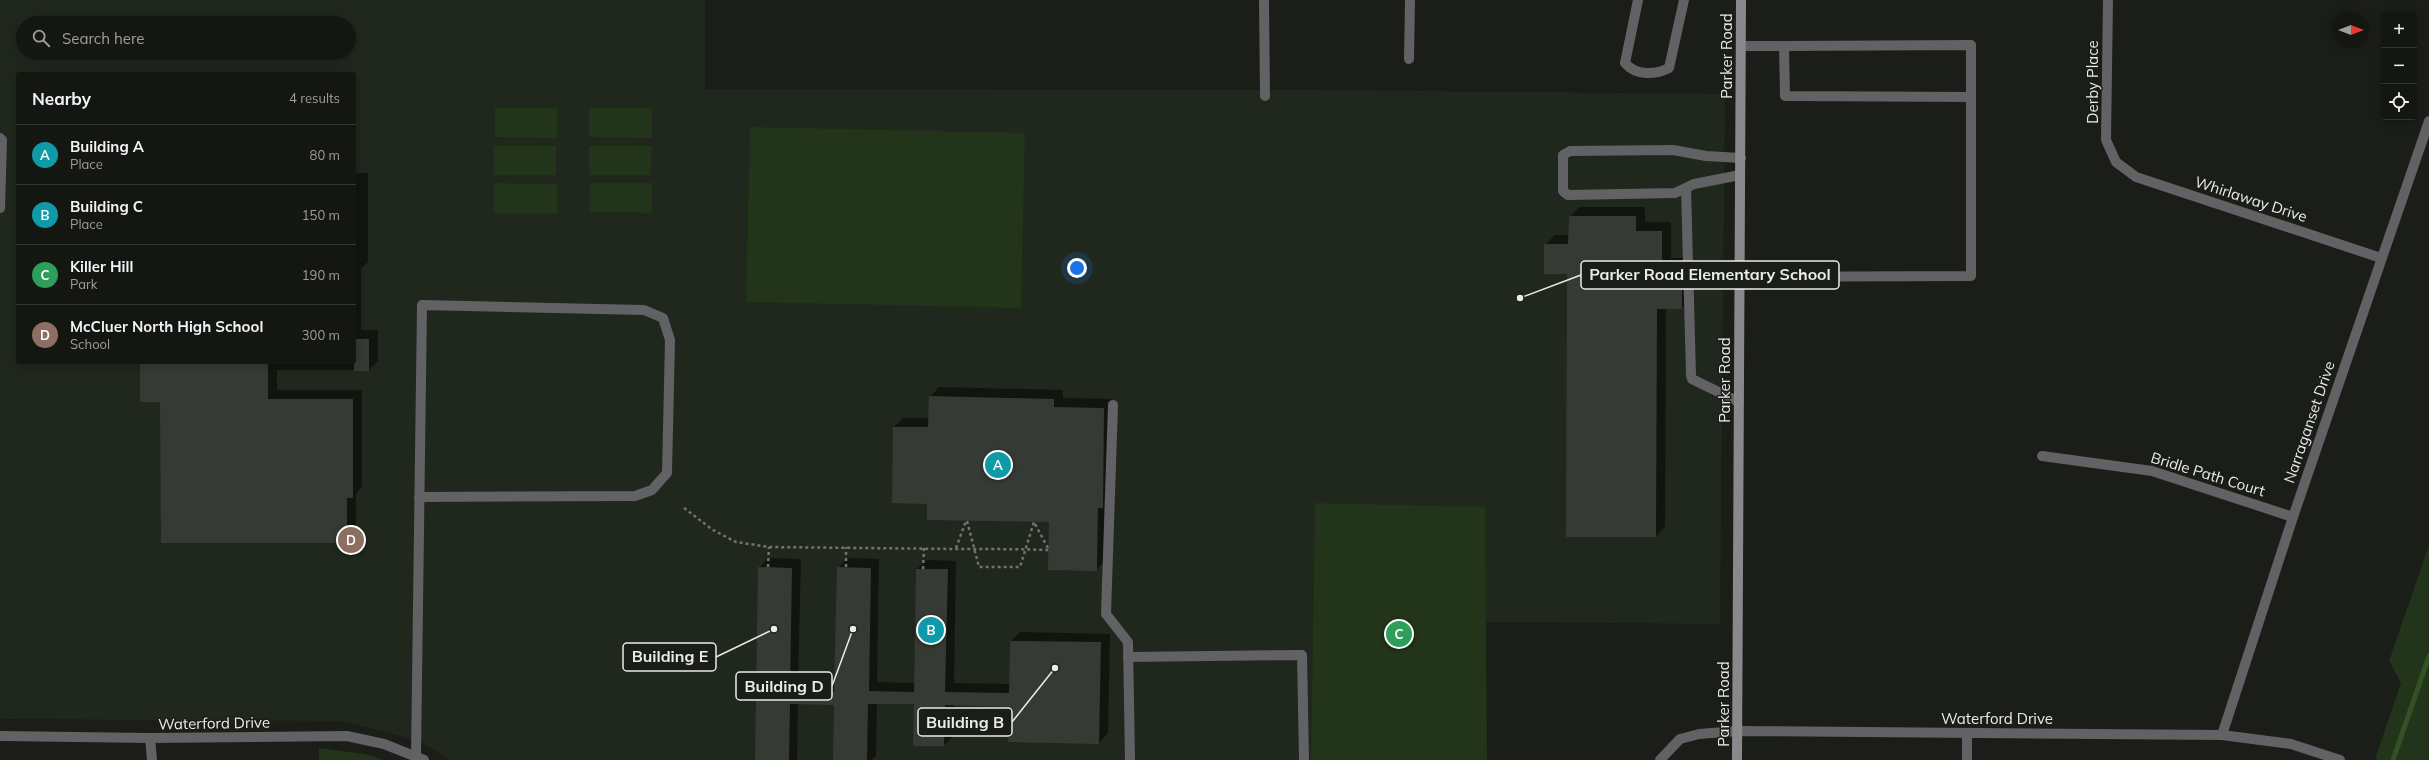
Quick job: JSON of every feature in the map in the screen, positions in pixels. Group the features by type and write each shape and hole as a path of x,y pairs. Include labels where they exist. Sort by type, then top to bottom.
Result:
{"main road":[{"name":"Parker Road","path":"1737,760 1741,0"}],"street":[{"path":"1264,0 1265,96"},
{"path":"1409,59 1410,0"},
{"path":"1638,0 1625,63 1630,69 1656,74 1669,68 1684,0"},
{"name":"Derby Place","path":"2108,0 2106,140 2116,162"},
{"path":"1740,277 1971,276 1971,45 1741,46"},
{"path":"1784,46 1785,96 1971,97"},
{"name":"Narraganset Drive","path":"2222,735 2293,517 2429,121"},
{"path":"0,138 2,140 0,208"},
{"path":"1740,175 1708,181 1675,193 1568,195 1563,191 1563,155 1570,151 1674,150 1706,156 1741,158"},
{"name":"Whirlaway Drive","path":"2116,162 2136,176 2381,258"},
{"path":"1686,188 1692,379 1739,402"},
{"path":"419,497 635,496 652,490 667,472 670,340 663,318 644,310 422,305 419,497 420,758"},
{"path":"1113,405 1106,614 1128,642 1130,760"},
{"name":"Bridle Path Court","path":"2042,456 2152,471 2293,517"},
{"path":"1128,657 1302,655 1304,760"},
{"name":"Waterford Drive","path":"1660,760 1680,740 1699,734 1738,731 2222,735 2291,744 2340,760"},
{"path":"1967,733 1967,760"},
{"name":"Waterford Drive","path":"0,736 150,738 347,736 384,744 420,758"},
{"path":"150,738 152,760"}],"path":[{"path":"684,508 713,530 736,542 769,546 956,549 974,549 1026,550 1049,550 1034,522 1026,550 1020,567 979,567 974,549 966,521 956,549"},
{"path":"768,567 769,546"},
{"path":"846,547 846,567"},
{"path":"923,569 924,548"}],"shaded area":[{"path":"0,0 705,0 705,89 1319,90 1725,94 1720,624 1486,622 1487,760 450,760 420,741 342,721 0,719"}],"green space":[{"path":"495,108 557,108 557,138 495,137"},
{"path":"589,108 652,108 652,138 589,137"},
{"path":"750,127 1025,133 1021,308 746,302"},
{"path":"494,146 556,146 556,175 494,175"},
{"path":"589,146 652,146 651,175 589,175"},
{"path":"494,183 557,184 557,213 494,213"},
{"path":"590,183 652,183 652,213 589,212"},
{"path":"1315,503 1485,507 1487,760 1311,760"},
{"path":"2429,545 2429,760 2378,760 2375,759 2401,683 2389,661"},
{"path":"319,748 365,754 384,760 319,760"}],"building":[{"path":"1569,216 1636,216 1636,231 1662,231 1662,267 1682,267 1682,309 1657,309 1656,537 1566,537 1567,274 1544,274 1544,244 1568,244"},
{"path":"356,339 369,339 369,371 354,371 354,364 356,364"},
{"path":"140,364 268,364 268,399 353,399 353,498 347,498 347,543 161,543 160,402 140,402"},
{"path":"929,396 1054,399 1054,407 1104,408 1103,508 1098,508 1097,571 1048,570 1049,522 927,520 927,504 892,503 893,427 928,427"},
{"path":"758,567 792,568 790,691 834,692 837,567 871,568 869,691 914,692 916,569 948,569 945,692 1009,693 1010,641 1101,642 1099,744 1008,742 1009,707 945,705 944,746 913,746 914,704 868,704 867,760 833,760 834,705 790,704 789,760 755,760"}],"waterway":[{"path":"2393,760 2429,656"}],"place":[{"name":"Parker Road Elementary School","path":"1520,298"},
{"name":"Building A","path":"998,465"},
{"name":"McCluer North High School","path":"351,540"},
{"name":"Building E","path":"774,629"},
{"name":"Building D","path":"853,629"},
{"name":"Building C","path":"931,630"},
{"name":"Killer Hill","path":"1399,634"},
{"name":"Building B","path":"1055,668"}]}
